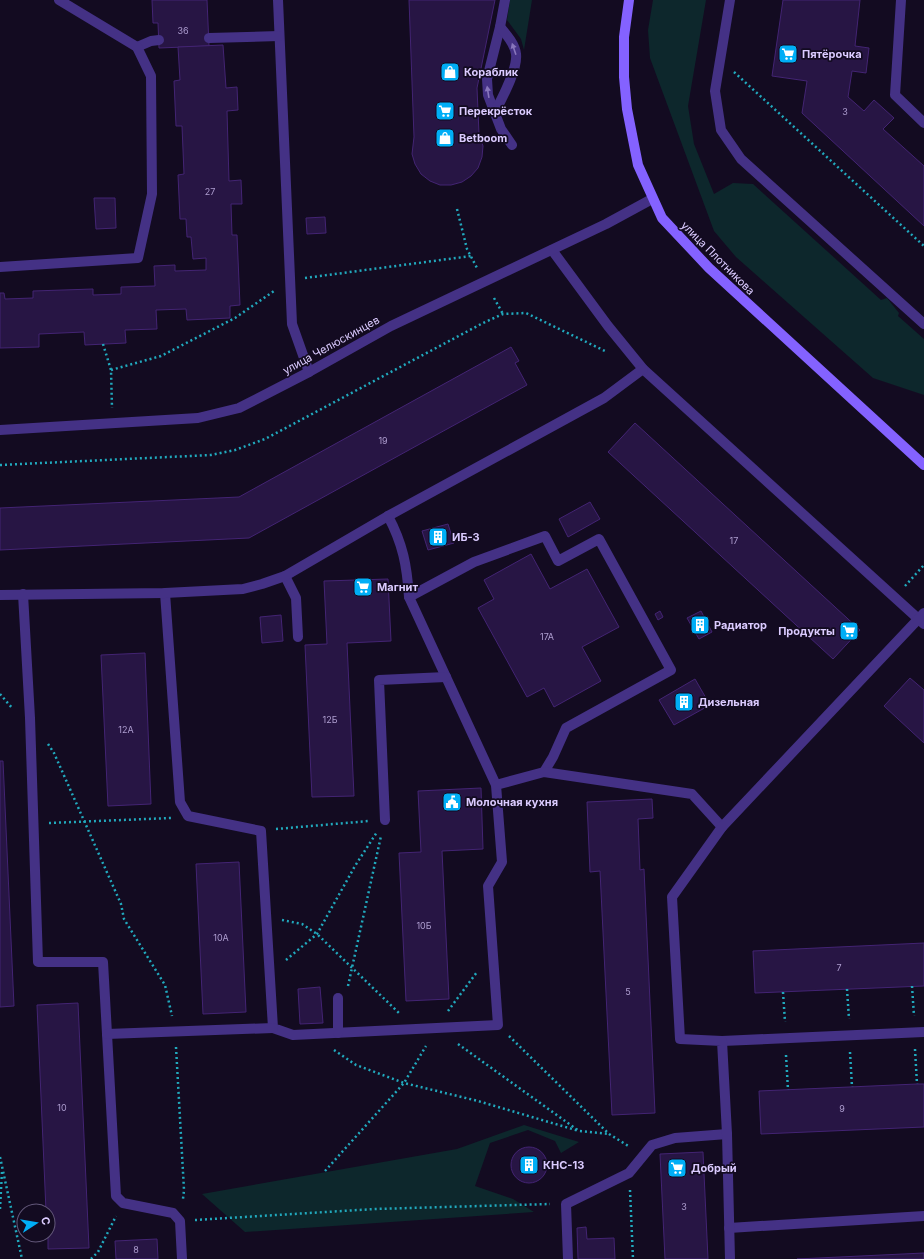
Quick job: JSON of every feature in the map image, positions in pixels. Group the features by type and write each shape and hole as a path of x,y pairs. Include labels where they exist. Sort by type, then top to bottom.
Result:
{"main road":[{"name":"улица Плотникова","path":"629,0 624,37 624,77 627,109 638,165 652,199 662,218 708,268 924,465"}],"street":[{"path":"0,267 138,258 152,194 151,76 137,47 59,0"},
{"path":"278,0 292,324 310,372"},
{"path":"505,0 487,79 488,95 501,129 512,145"},
{"path":"730,0 715,91 721,130 741,158 924,324"},
{"path":"901,0 895,95 924,123"},
{"path":"495,112 506,89 516,54 513,45 500,27"},
{"path":"209,38 279,36"},
{"path":"137,47 151,41 159,40"},
{"name":"улица Челюскинцев","path":"0,430 198,418 239,408 310,372 391,326 552,250 652,199"},
{"path":"552,250 608,326 643,369 894,599 922,619 722,827 672,897 680,1039 722,1041 924,1032"},
{"path":"0,595 165,593 243,589 285,576 388,516 604,398 643,369"},
{"path":"107,1034 273,1028 293,1035 498,1025 488,886 502,862 496,785 409,597 407,565 399,536 388,516"},
{"path":"409,597 474,562 545,536 558,561 599,539 671,670 566,728 553,757 544,772"},
{"path":"285,576 296,598 298,637"},
{"path":"165,593 180,802 188,816 261,831 273,1028"},
{"path":"23,594 30,718 38,962 103,962 116,1196 123,1203 174,1213 180,1221 182,1259"},
{"path":"385,820 379,680 446,677"},
{"path":"496,785 544,772 692,794 722,827"},
{"path":"338,998 338,1033"},
{"path":"722,1041 727,1134 730,1259"},
{"path":"568,1259 566,1204 629,1173 652,1145 675,1138 727,1134"},
{"path":"729,1228 924,1216"}],"path":[{"path":"720,59 924,246"},
{"path":"457,208 467,249 477,268"},
{"path":"494,298 503,314"},
{"path":"0,465 211,455 235,450 265,439 503,314 526,313 608,353"},
{"path":"103,344 111,370 113,423"},
{"path":"894,599 924,565"},
{"path":"0,694 13,709 30,718"},
{"path":"46,741 54,753 121,904 124,919 165,985 175,1031 184,1190 180,1221 375,1209 566,1204"},
{"path":"33,824 159,820 188,816"},
{"path":"261,831 385,820"},
{"path":"269,974 317,934 355,866 385,820"},
{"path":"338,998 348,986 385,820"},
{"path":"266,917 302,924 317,934 416,1029"},
{"path":"325,1171 404,1083 436,1028 493,950"},
{"path":"498,1025 610,1134 642,1156"},
{"path":"436,1028 579,1130"},
{"path":"312,1034 356,1065 404,1083 478,1101 579,1130 610,1134"},
{"path":"0,1157 22,1259"},
{"path":"0,1209 2,1167"},
{"path":"629,1173 633,1259"},
{"path":"91,1259 98,1252 123,1203"}],"green space":[{"path":"510,0 532,0 524,50 521,39 507,20"},
{"path":"653,0 706,0 688,106 694,144 714,194 733,183 753,184 881,300 887,298 899,313 898,316 924,339 924,395 873,378 736,257 714,231 650,58 648,30"},
{"path":"524,1125 579,1142 561,1153 555,1141 528,1130 490,1143 475,1186 513,1199 534,1212 245,1232 202,1194 457,1149"}],"building":[{"path":"152,0 207,0 209,46 159,48 158,23 153,23"},
{"name":"Перекрёсток","path":"409,0 495,0 477,88 479,134 483,146 482,157 478,168 471,176 462,182 451,185 440,185 430,181 421,174 415,164 412,154 414,137"},
{"path":"783,0 860,0 855,46 869,48 866,73 852,71 848,97 864,111 874,100 894,118 883,129 924,166 924,226 802,113 807,81 772,76"},
{"path":"223,45 226,88 237,87 238,110 227,111 229,181 241,180 242,204 231,204 232,235 237,235 240,305 230,306 230,318 187,320 186,309 156,310 157,329 125,330 126,343 85,345 84,332 39,334 39,347 0,348 0,293 4,293 5,299 33,298 33,291 93,289 93,295 121,294 121,287 155,286 154,266 175,265 175,271 206,270 206,258 193,259 191,237 187,237 186,219 180,219 178,175 184,174 182,126 176,126 174,81 180,80 178,47"},
{"path":"94,198 115,198 116,228 96,229"},
{"path":"325,217 326,233 307,234 306,218"},
{"path":"511,347 519,361 515,363 527,385 249,538 0,550 0,508 239,497"},
{"path":"635,423 860,630 833,659 608,452"},
{"path":"590,502 600,519 568,537 559,519"},
{"name":"ИБ-3","path":"448,524 454,543 428,550 422,531"},
{"path":"531,554 550,589 587,569 619,627 582,647 601,681 554,707 544,688 527,697 478,608 494,599 484,580"},
{"path":"388,579 391,641 347,643 354,796 312,797 305,645 327,644 324,581"},
{"path":"660,611 663,617 658,620 655,614"},
{"name":"Радиатор","path":"701,611 712,632 699,639 687,618"},
{"path":"281,615 283,641 262,643 260,617"},
{"path":"145,653 151,804 108,806 101,655"},
{"path":"910,678 924,690 924,743 884,706"},
{"name":"Дизельная","path":"695,679 710,705 674,725 659,700"},
{"path":"0,761 3,761 14,1006 0,1007"},
{"path":"481,788 483,849 442,851 449,999 406,1001 399,853 421,852 418,791"},
{"path":"652,799 653,818 638,819 640,870 644,869 655,1113 612,1115 600,871 590,872 587,802"},
{"path":"239,862 246,1012 203,1014 196,864"},
{"path":"924,943 924,986 755,993 753,951"},
{"path":"320,987 323,1023 300,1024 298,989"},
{"path":"78,1003 89,1248 48,1249 48,1243 56,1243 56,1203 46,1203 37,1005"},
{"path":"924,1084 924,1127 761,1134 759,1091"},
{"name":"КНС-13","path":"533,1147 542,1152 546,1158 546,1172 542,1178 533,1183 525,1183 516,1178 512,1172 511,1161 516,1152 522,1148"},
{"path":"703,1152 708,1259 665,1259 660,1154"},
{"path":"586,1227 587,1239 614,1238 615,1259 578,1259 577,1228"},
{"path":"157,1239 158,1259 116,1259 115,1241"},
{"path":"924,1253 924,1259 797,1259"}],"place":[{"name":"Пятёрочка","path":"788,54"},
{"name":"Кораблик","path":"450,72"},
{"name":"Перекрёсток","path":"445,111"},
{"name":"Betboom","path":"445,138"},
{"name":"ИБ-3","path":"438,537"},
{"name":"Магнит","path":"363,587"},
{"name":"Радиатор","path":"700,625"},
{"name":"Продукты","path":"849,631"},
{"name":"Дизельная","path":"684,702"},
{"name":"Молочная кухня","path":"452,802"},
{"name":"КНС-13","path":"529,1165"},
{"name":"Добрый","path":"677,1168"}]}
